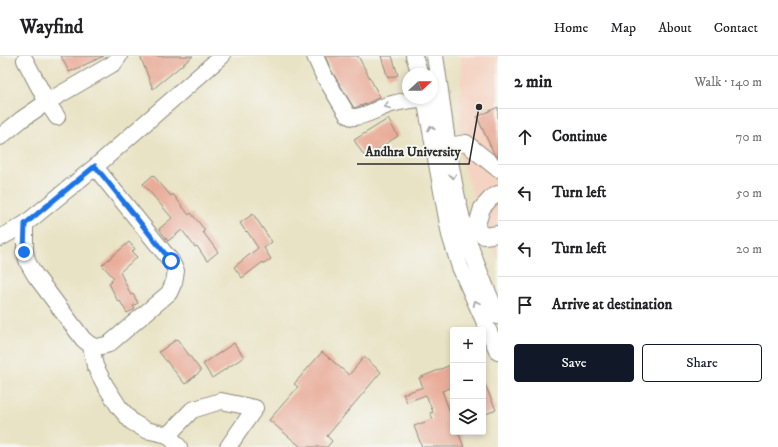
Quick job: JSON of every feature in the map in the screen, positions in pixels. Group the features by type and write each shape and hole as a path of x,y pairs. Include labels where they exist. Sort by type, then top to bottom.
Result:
{"street":[{"path":"0,137 22,119 47,102 114,63 119,56"},
{"path":"0,238 25,224 127,139 222,56"},
{"path":"315,56 347,114 351,117 356,118 388,105 402,101"},
{"path":"414,56 418,68"},
{"path":"434,68 435,56"},
{"path":"25,60 47,102 57,117"},
{"path":"432,104 452,242 460,267 498,352"},
{"path":"433,104 448,146 455,186 470,229 477,266 496,307"},
{"path":"448,146 466,144 498,169"},
{"path":"25,224 24,252 35,275 83,340 90,346 99,347 109,344 169,293 174,282 176,272 171,261 95,166"},
{"path":"470,229 482,208 491,198 498,194"},
{"path":"470,229 484,236 498,234"},
{"path":"90,346 95,366 104,385 132,422 146,430 168,435 179,447"},
{"path":"168,435 192,410 206,405 221,401 254,408 228,447"}],"shaded area":[{"path":"461,56 498,56 498,261 460,159"}],"building":[{"path":"61,56 104,56 69,72"},
{"path":"140,56 193,56 153,89"},
{"path":"325,56 358,56 380,97 354,108 331,70"},
{"path":"381,56 392,56 398,75 388,78"},
{"path":"498,107 498,157 494,154 477,117"},
{"path":"388,119 398,136 365,157 354,140"},
{"path":"153,175 171,196 173,194 189,215 191,213 205,230 203,232 218,252 207,261 197,246 195,247 182,230 168,241 159,229 172,218 143,184"},
{"path":"253,214 272,242 264,248 271,259 264,264 263,262 242,278 234,267 258,248 240,223"},
{"path":"129,242 135,249 132,252 137,257 120,272 131,295 133,294 138,303 133,306 135,309 127,313 120,301 118,302 109,283 112,282 111,280 114,278 102,265"},
{"path":"177,339 201,371 185,384 159,352"},
{"path":"234,343 244,357 212,378 203,364"},
{"path":"322,352 349,375 364,357 381,372 327,436 332,441 327,447 301,447 269,420 298,387 294,384"},
{"path":"450,365 450,388 442,391 450,412 450,435 459,435 464,447 422,447 414,426 433,419 430,413 433,412 426,395 407,402 403,394 423,387 419,378"},
{"path":"486,387 496,410 486,414"}],"place":[{"name":"Andhra University","path":"479,107"}],"route":[{"path":"24,252 25,224 95,166 171,261"}]}
